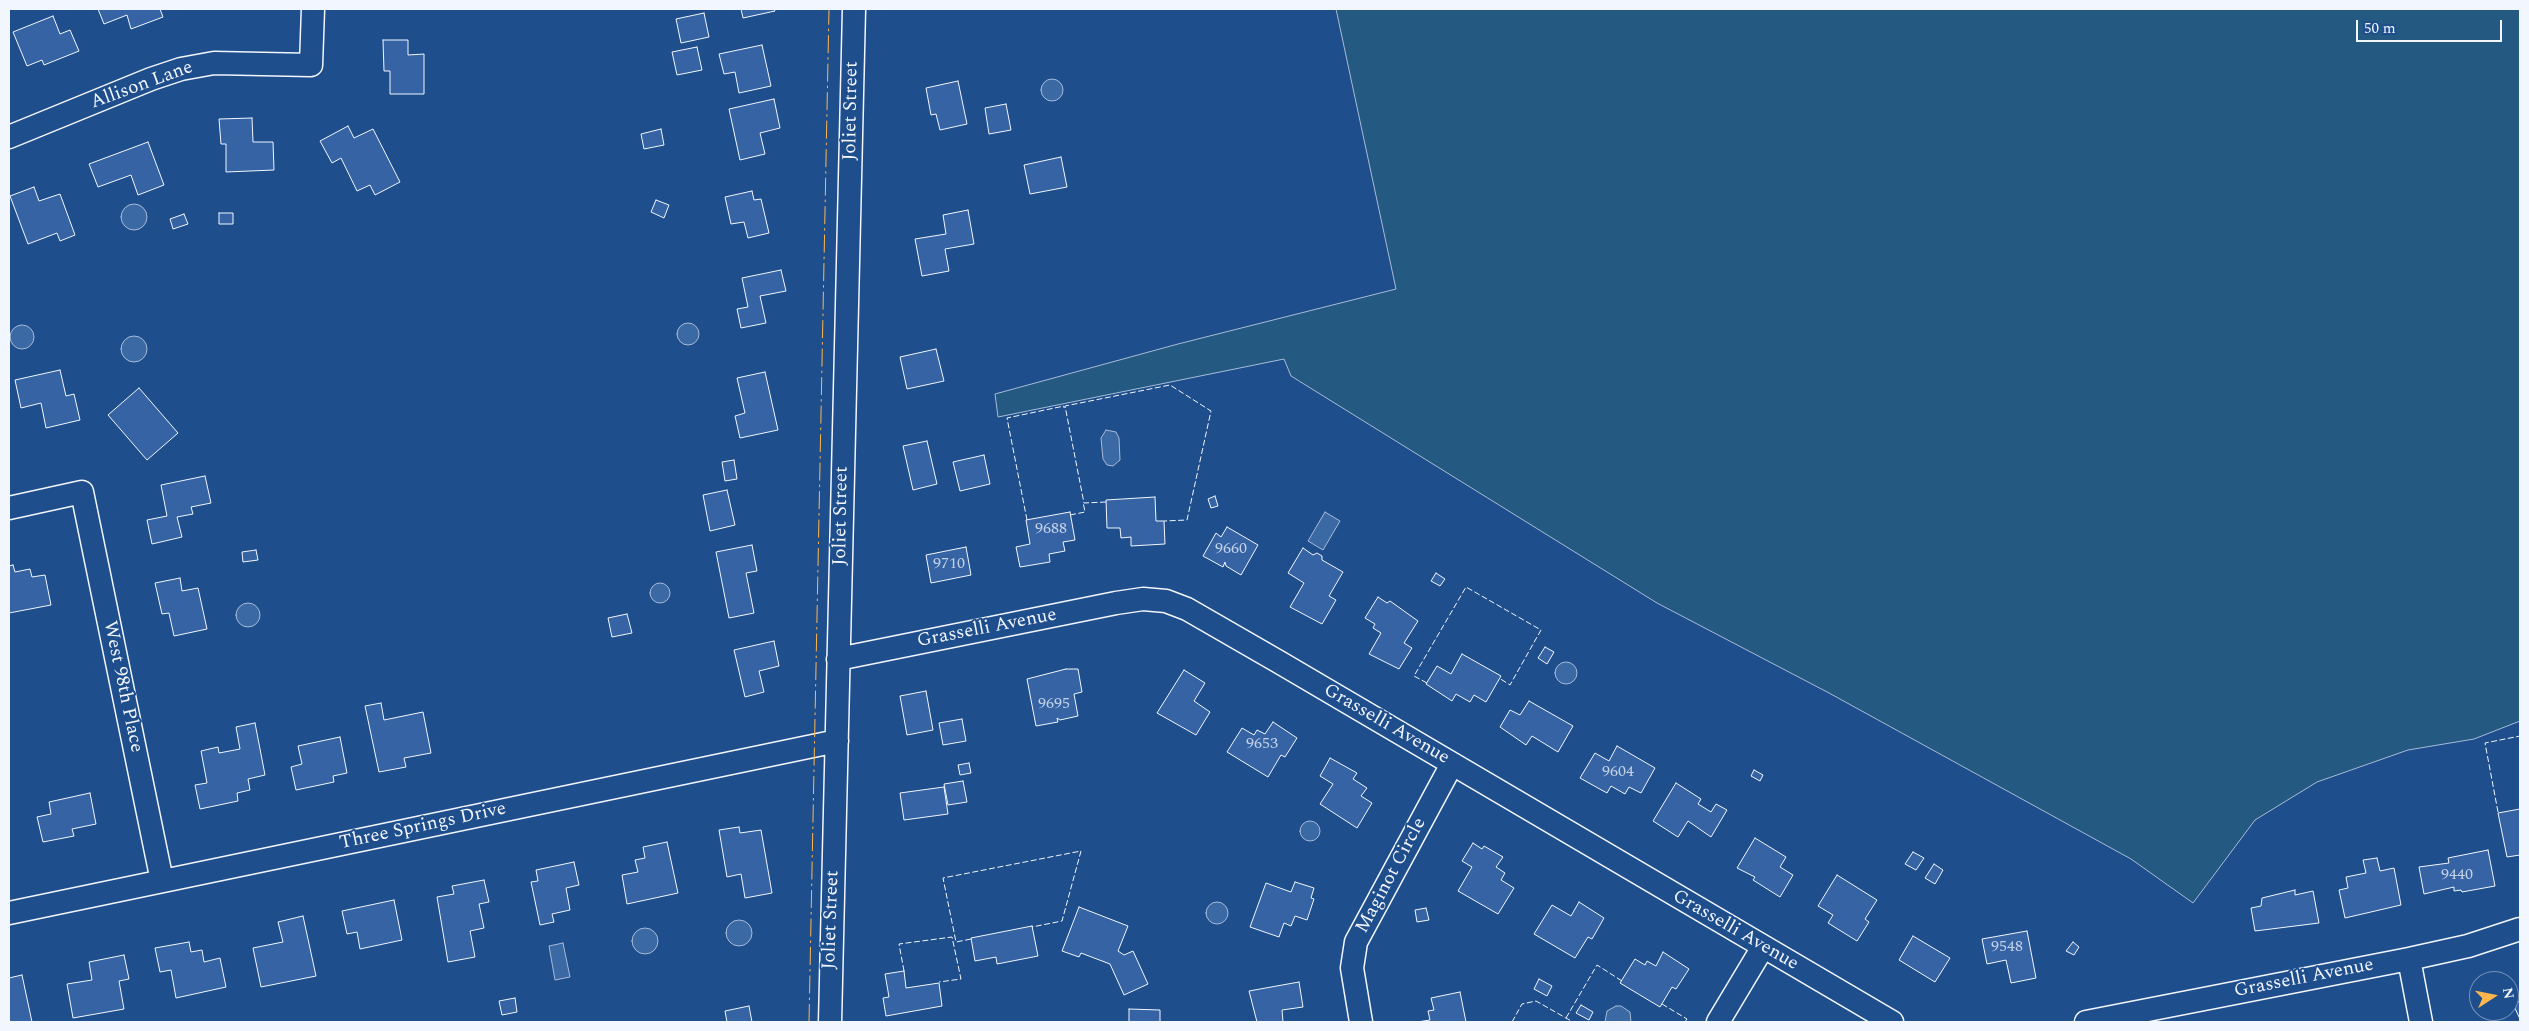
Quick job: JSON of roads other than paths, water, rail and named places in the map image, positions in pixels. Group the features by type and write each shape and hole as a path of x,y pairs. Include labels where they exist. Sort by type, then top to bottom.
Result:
{"street":[{"name":"Allison Lane","path":"9,137 150,79 181,69 223,63 311,65 313,9"},
{"name":"Joliet Street","path":"830,1022 854,9"},
{"name":"West 98th Place","path":"9,508 82,492 162,881"},
{"name":"Grasselli Avenue","path":"838,659 1143,599 1166,602 1187,609 1892,1022"},
{"name":"Three Springs Drive","path":"9,913 837,741"},
{"name":"Maginot Circle","path":"1361,1022 1352,968 1356,942 1452,764"},
{"name":"Grasselli Avenue","path":"2086,1022 2409,959 2468,946 2520,929"},
{"path":"1718,1022 1763,948"},
{"path":"2409,959 2421,1022"}]}
